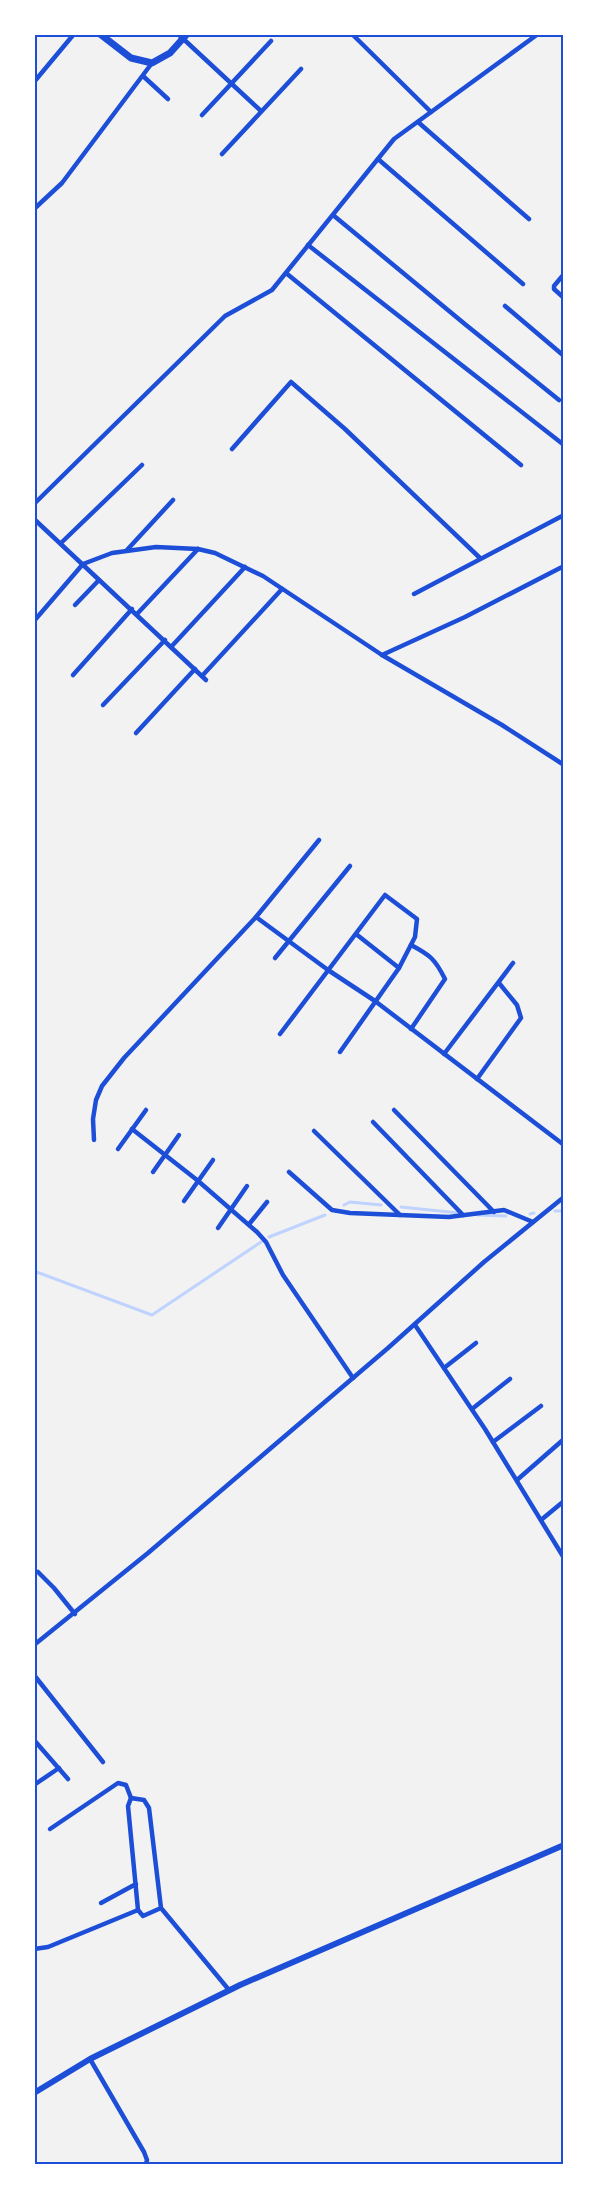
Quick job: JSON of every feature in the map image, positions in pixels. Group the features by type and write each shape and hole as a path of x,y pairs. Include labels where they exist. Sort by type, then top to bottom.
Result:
{"main road":[{"path":"100,34 131,58 152,63 170,53 182,36"}],"street":[{"path":"34,82 74,34"},
{"path":"352,34 431,112"},
{"path":"34,504 225,316 272,290 394,139 538,34"},
{"path":"182,36 261,111"},
{"path":"202,115 271,41"},
{"path":"34,209 62,183 152,63"},
{"path":"222,154 301,69"},
{"path":"143,76 168,99"},
{"path":"418,122 530,219"},
{"path":"378,159 523,284"},
{"path":"333,215 559,400"},
{"path":"308,245 564,445"},
{"path":"286,273 521,465"},
{"path":"564,274 554,286 554,289 564,298"},
{"path":"505,306 564,356"},
{"path":"232,449 291,382 345,429 480,558"},
{"path":"61,543 142,465"},
{"path":"127,550 173,500"},
{"path":"414,594 564,515"},
{"path":"34,519 204,678 282,589"},
{"path":"34,621 83,564 112,553 156,547 198,549 214,553 263,576 382,655 502,725 564,765"},
{"path":"137,614 198,549"},
{"path":"382,655 465,617 564,566"},
{"path":"171,647 245,567"},
{"path":"75,605 99,580"},
{"path":"73,675 132,609"},
{"path":"103,705 165,640"},
{"path":"136,733 195,669"},
{"path":"94,1140 93,1119 96,1100 102,1086 124,1058 256,917 319,840"},
{"path":"275,958 350,866"},
{"path":"280,1034 384,895 417,919 416,933 399,968 340,1052"},
{"path":"256,917 288,942 375,1001 564,1145"},
{"path":"356,934 399,968"},
{"path":"411,945 428,953 437,962 445,979 411,1029"},
{"path":"444,1054 513,963"},
{"path":"477,1079 520,1018 517,1005 498,983"},
{"path":"118,1149 146,1110"},
{"path":"394,1110 492,1212"},
{"path":"373,1122 463,1215"},
{"path":"132,1129 250,1224 266,1242 283,1275 353,1378"},
{"path":"314,1131 400,1215"},
{"path":"153,1172 179,1135"},
{"path":"184,1201 213,1160"},
{"path":"289,1172 332,1210 400,1215 463,1215 504,1210 533,1222"},
{"path":"218,1228 247,1186"},
{"path":"34,1645 75,1614 415,1325 484,1262 564,1197"},
{"path":"250,1224 267,1202"},
{"path":"415,1325 472,1409 563,1557"},
{"path":"444,1368 476,1343"},
{"path":"472,1409 510,1379"},
{"path":"493,1442 541,1406"},
{"path":"517,1480 564,1439"},
{"path":"541,1520 564,1501"},
{"path":"38,1572 75,1614"},
{"path":"34,1675 103,1762"},
{"path":"34,1740 68,1779"},
{"path":"34,1785 59,1768"},
{"path":"50,1829 118,1783 126,1785 131,1798 128,1806 138,1910 143,1916 161,1908"},
{"path":"131,1798 144,1800 149,1808 161,1908 230,1990"},
{"path":"34,2093 90,2059 230,1990 564,1845"},
{"path":"101,1903 135,1884"},
{"path":"34,1949 48,1947 138,1910"},
{"path":"90,2059 144,2152 146,2164"}],"waterway":[{"path":"344,1205 350,1202 381,1205"},
{"path":"401,1207 459,1213"},
{"path":"555,1211 564,1211"},
{"path":"530,1214 534,1213"},
{"path":"269,1237 325,1215"},
{"path":"478,1215 506,1216"},
{"path":"34,1271 152,1315 261,1242"}]}
